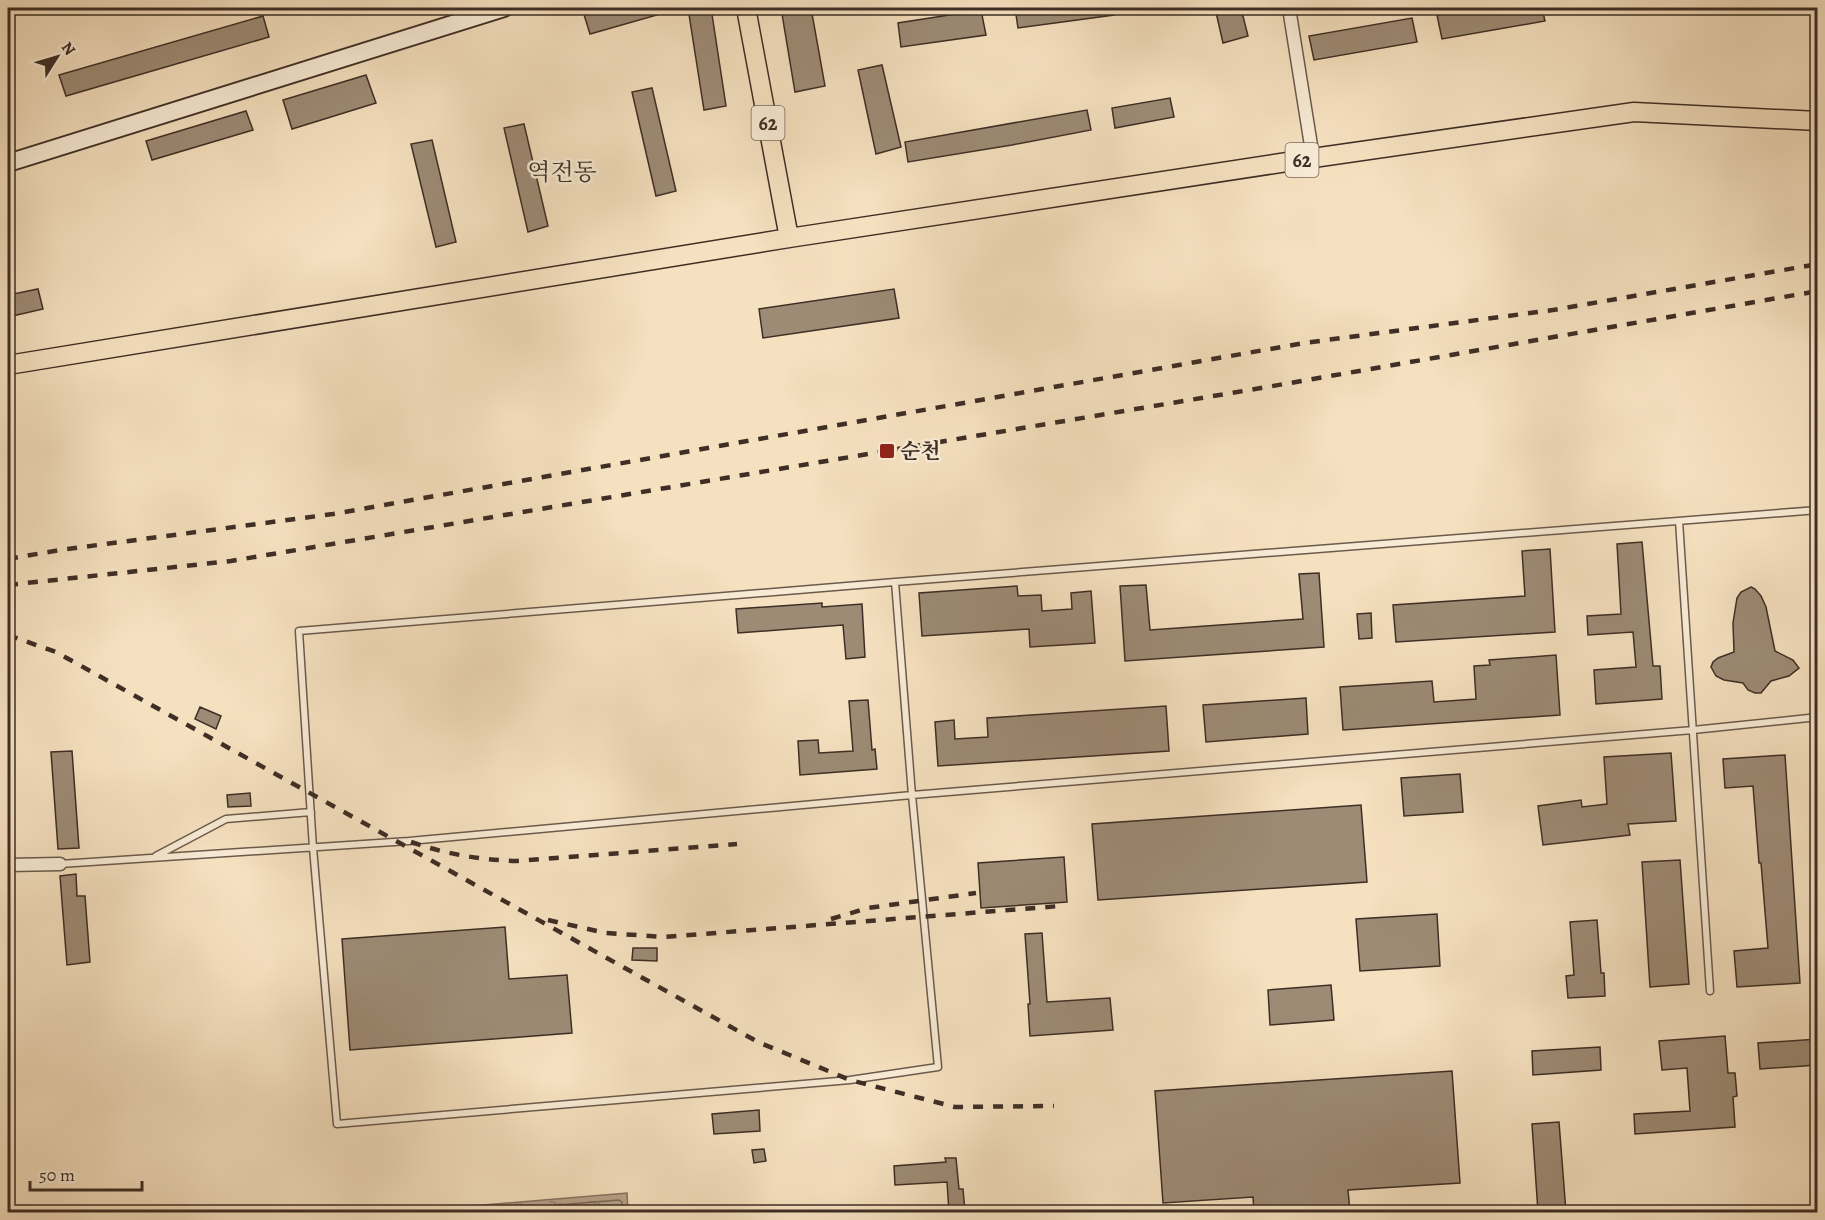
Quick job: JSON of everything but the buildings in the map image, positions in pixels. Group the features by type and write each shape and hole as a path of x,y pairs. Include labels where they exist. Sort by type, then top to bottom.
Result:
{"main road":[{"path":"8,163 504,8"},
{"name":"62","path":"746,8 789,238 1313,158 1634,112 1818,121"},
{"path":"8,365 789,238"}],"street":[{"path":"1289,8 1313,158"},
{"path":"8,865 60,864"}],"lane":[{"path":"895,582 912,795 938,1067 850,1080 337,1124 313,848 299,631 895,582 1818,510"},
{"path":"1679,521 1710,991"},
{"path":"60,864 409,841 912,795 1693,730 1818,717"},
{"path":"152,858 226,819 311,812"}],"water":[{"path":"627,1193 628,1212 400,1212"}],"railway":[{"path":"8,559 333,514 1304,343 1553,310 1818,264"},
{"path":"8,585 231,561 1267,387 1818,291"},
{"path":"8,635 56,652 758,1042 850,1080 955,1107 1054,1106"},
{"path":"411,842 463,856 517,861 737,844"},
{"path":"831,919 868,908 976,893"},
{"path":"548,920 606,933 664,937 1060,906"}],"place":[{"name":"순천","path":"887,451"}],"district":[{"name":"역전동","path":"562,172"}]}
